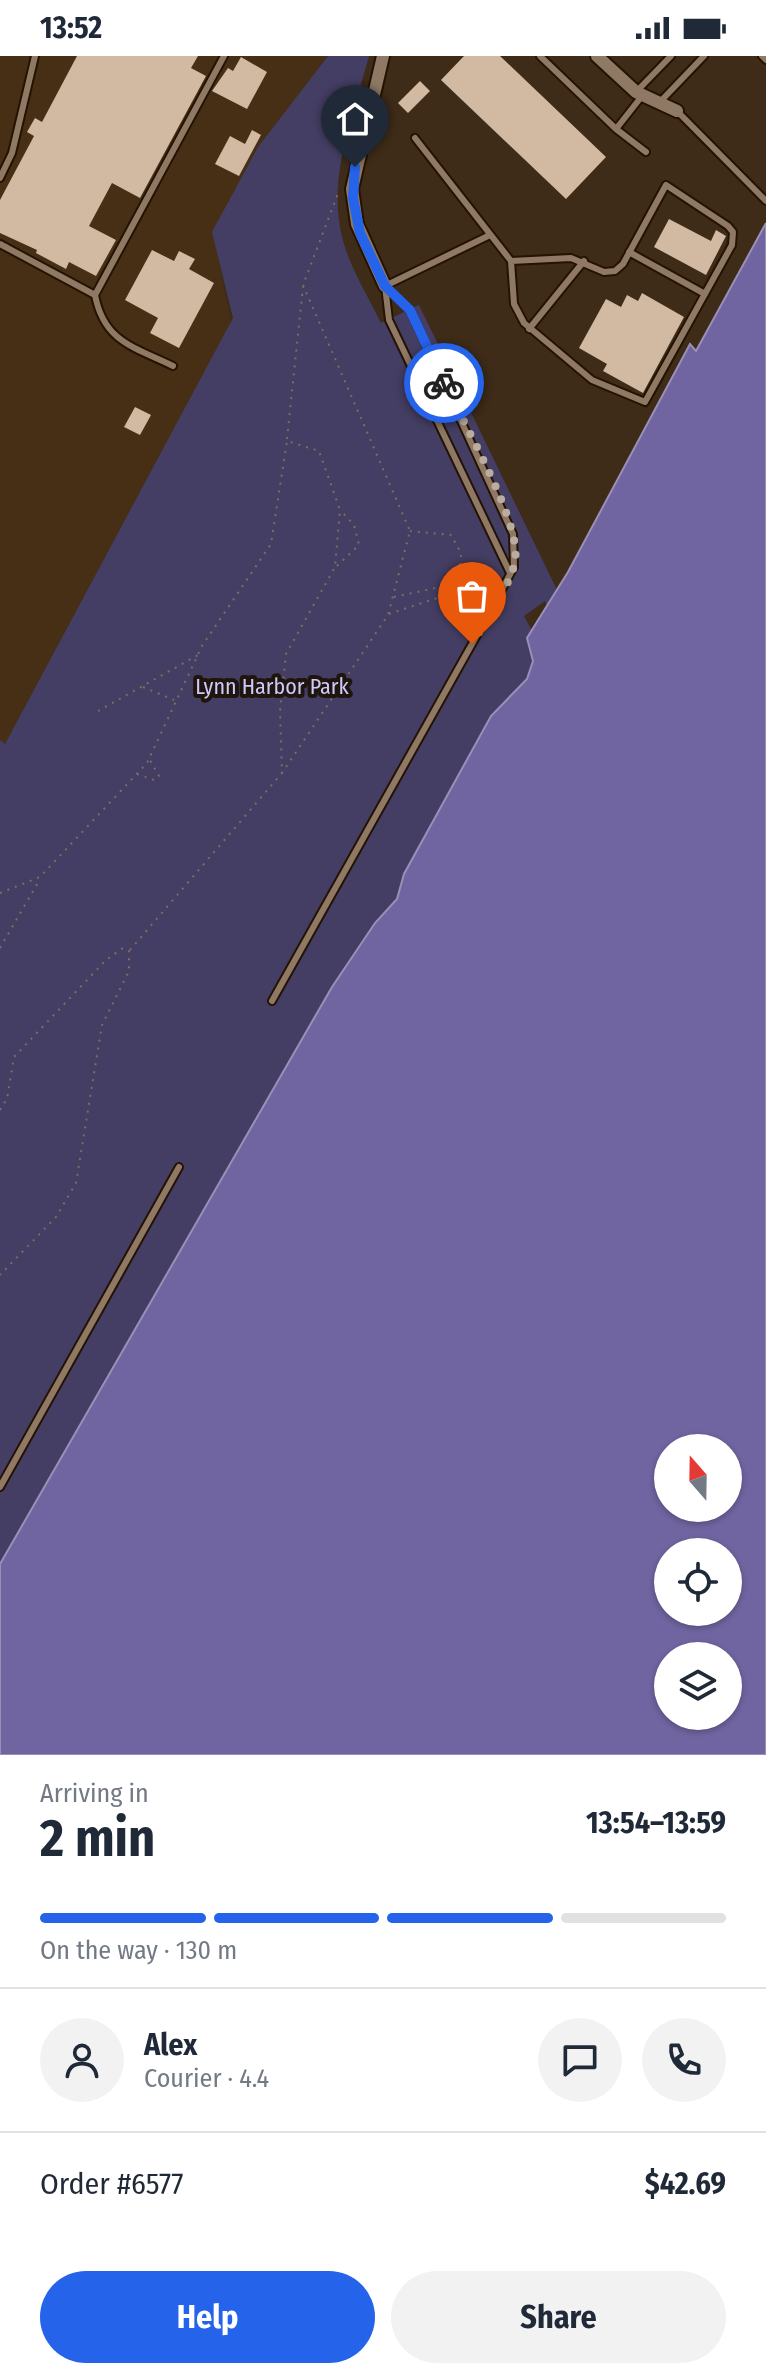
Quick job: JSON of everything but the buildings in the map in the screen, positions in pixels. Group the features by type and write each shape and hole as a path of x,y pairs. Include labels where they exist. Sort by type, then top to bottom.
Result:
{"street":[{"path":"383,56 352,189 357,224 385,286"},
{"path":"597,56 639,94 677,111"}],"lane":[{"path":"0,178 12,153 35,56"},
{"path":"173,366 115,337 99,313 95,295 224,56"},
{"path":"540,56 616,129 646,152"},
{"path":"616,129 639,94 671,56"},
{"path":"659,103 704,56"},
{"path":"762,56 766,60"},
{"path":"677,111 766,201"},
{"path":"415,138 511,261 516,310 529,329 592,380 645,402 732,245 733,232 694,201 666,185 619,268 610,272 584,261 562,258 511,261"},
{"path":"385,286 490,235"},
{"path":"0,244 95,295"},
{"path":"629,252 705,294"},
{"path":"529,329 584,261"},
{"path":"385,286 389,320 510,573"},
{"path":"272,1001 510,573 515,553 507,514 410,310 385,286"},
{"path":"0,1487 179,1167"}],"path":[{"path":"0,948 40,877 149,759 199,654 271,544 287,441 303,285 340,189"},
{"path":"0,1275 56,1217 76,1183 102,1025 129,971 129,951 282,773 388,615 410,531 303,285"},
{"path":"282,773 280,711 286,654 335,567 359,545 354,525 340,510 319,451 287,441"},
{"path":"335,567 340,510"},
{"path":"393,597 445,586 460,573 461,553 451,535 410,531"},
{"path":"388,615 510,573"},
{"path":"98,711 199,654"},
{"path":"142,686 176,701"},
{"path":"137,774 154,780 159,776 155,764 149,759"},
{"path":"0,893 40,877"},
{"path":"0,1110 7,1099 14,1057 106,960 123,948 129,951"}],"shaded area":[{"path":"0,56 328,56 258,147 213,232 231,322 5,744 0,740"},
{"path":"766,223 766,1755 0,1755 0,1564 332,987 375,923 397,899 404,874 491,716 527,679 533,661 527,638 568,572 690,344 696,351"}],"green space":[{"name":"Lynn Harbor Park","path":"328,56 369,56 339,173 339,221 351,264 381,323 419,305 557,590 547,606 545,601 524,616 532,631 528,640 533,661 527,679 491,716 404,873 397,899 375,923 332,988 0,1564 0,740 5,744 233,318 212,232 258,147"}],"way so far":[{"path":"444,383 507,514 515,544 514,567 472,644"}],"route":[{"path":"355,167 353,198 360,233 385,286 397,294 410,310 444,383"}]}
